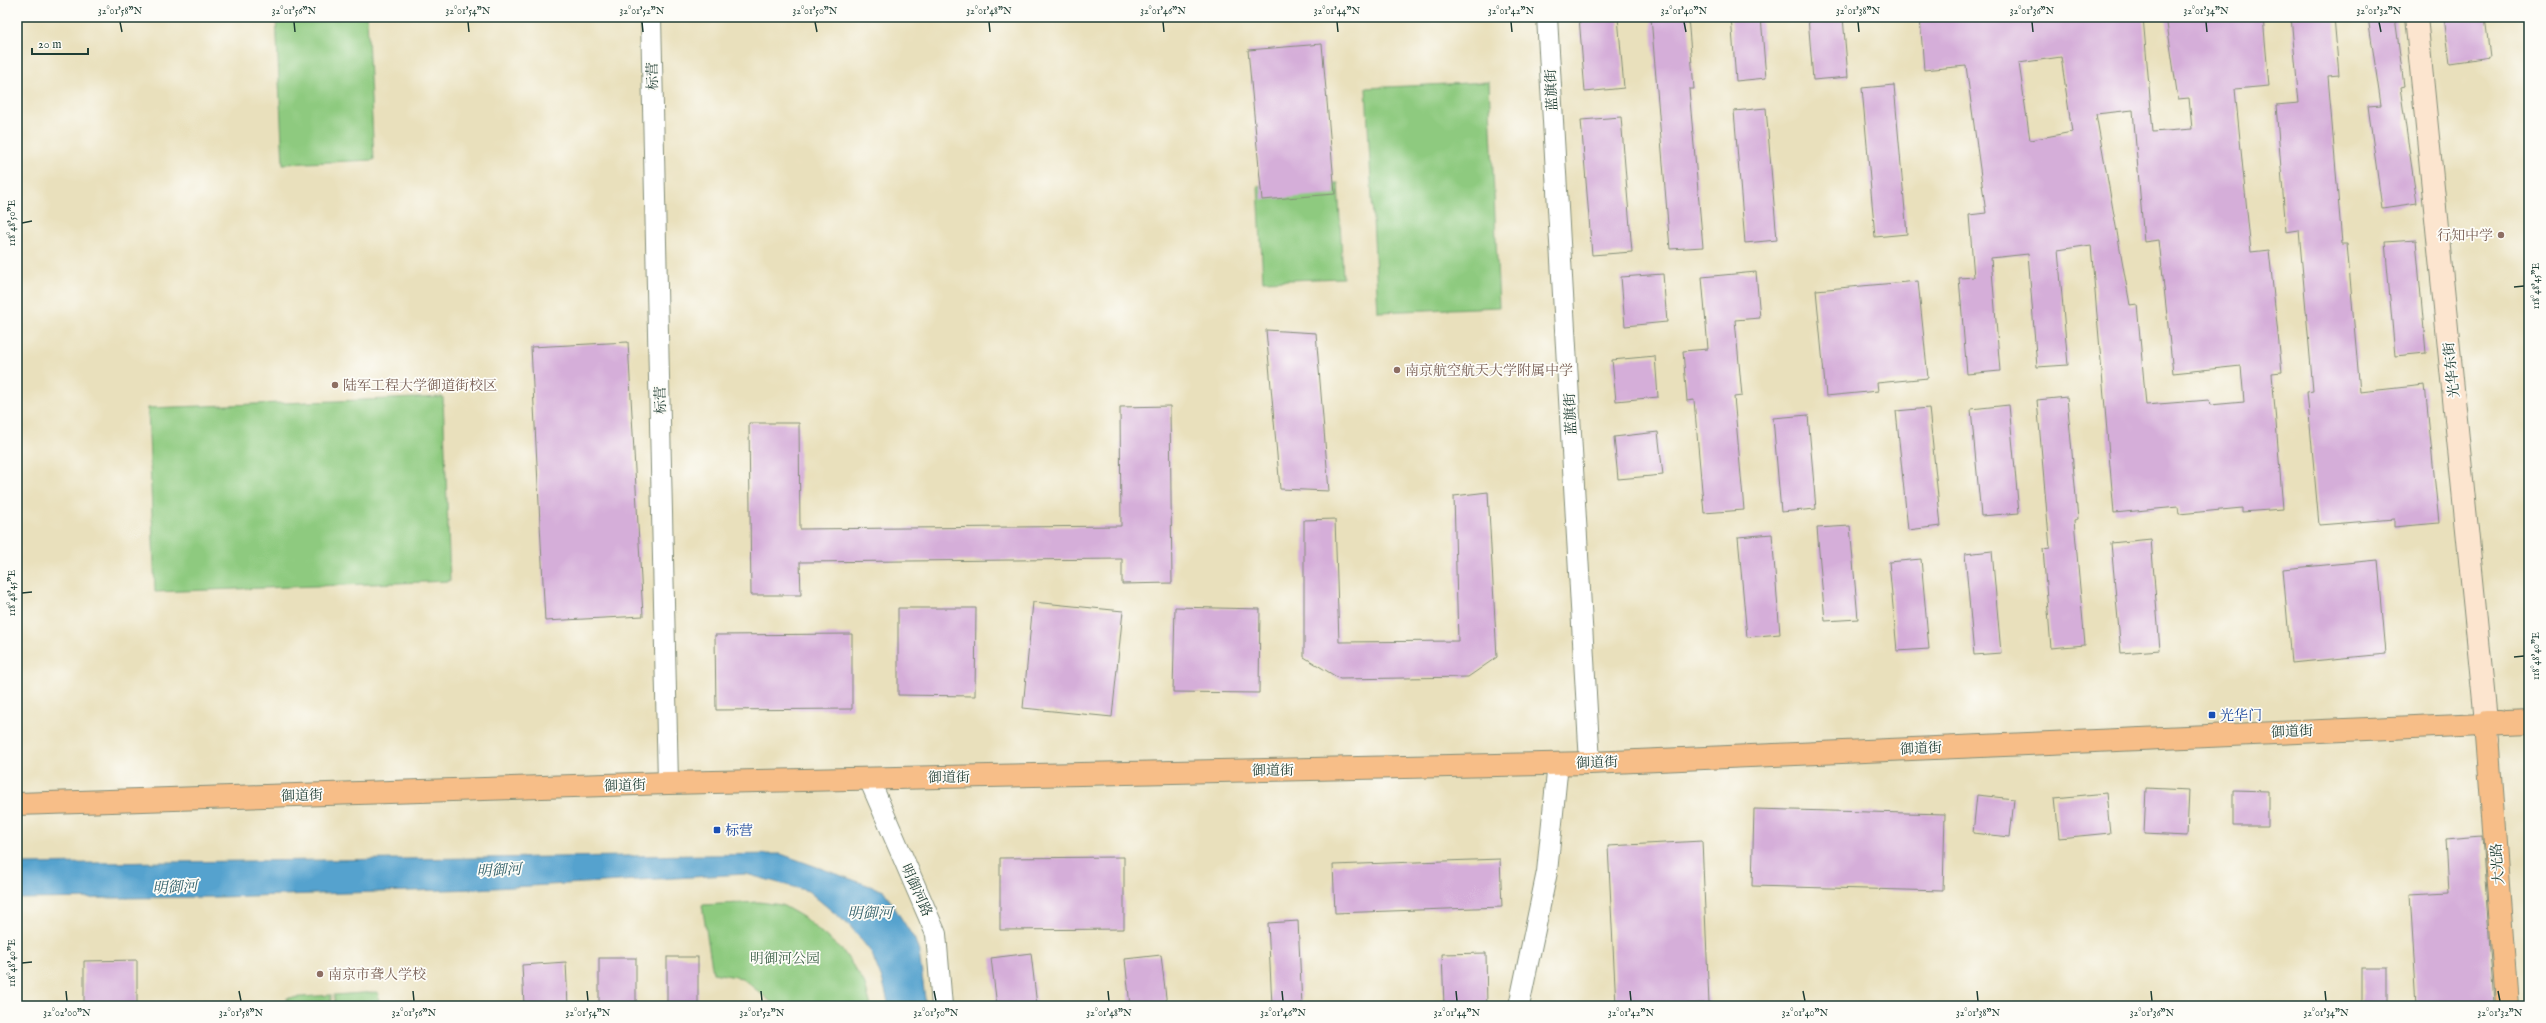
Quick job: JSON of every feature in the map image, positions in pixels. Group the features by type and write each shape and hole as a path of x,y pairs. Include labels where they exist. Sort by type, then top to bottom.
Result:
{"main road":[{"name":"御道街","path":"17,804 668,783 1590,763 2486,722 2529,722"},
{"path":"2486,722 2507,1006"}],"street":[{"name":"标营","path":"651,17 668,783"},
{"name":"蓝旗街","path":"1547,17 1590,763"},
{"name":"光华东街","path":"2416,17 2486,722"},
{"path":"1518,1006 1548,872 1558,763"},
{"name":"明御河路","path":"869,779 936,934 942,1006"}],"green space":[{"path":"276,17 367,17 374,160 283,164"},
{"path":"1489,82 1499,307 1378,312 1366,88"},
{"path":"1338,183 1343,278 1263,281 1258,186"},
{"path":"443,397 450,581 155,592 148,408"},
{"name":"明御河公园","path":"759,902 782,905 803,917 843,951 864,982 871,1006 776,1006 742,978 713,973 702,905"},
{"path":"378,992 379,1006 335,1006 334,995"},
{"path":"331,995 331,1006 287,1006 287,998"}],"water":[{"name":"明御河","path":"781,854 884,891 915,940 919,952 926,1006 889,1006 883,982 871,952 850,926 808,891 746,874 476,889 219,897 17,899 17,864"}],"building":[{"path":"1579,17 1618,17 1624,88 1585,92"},
{"path":"1651,17 1688,17 1694,89 1689,89 1703,247 1670,249"},
{"path":"1731,17 1761,17 1766,78 1736,81"},
{"path":"1808,17 1843,17 1848,77 1813,80"},
{"path":"1920,17 2143,17 2153,132 2192,129 2189,98 2178,99 2166,17 2263,17 2269,86 2235,89 2251,252 2269,250 2282,372 2272,373 2283,509 2242,512 2242,508 2179,514 2178,507 2114,513 2091,245 2058,250 2068,365 2037,367 2028,254 1991,258 2000,371 1967,374 1959,278 1974,277 1969,215 1986,213 1966,66 1924,70","holes":["2061,57 2072,132 2030,140 2019,63","2133,110 2144,242 2159,240 2173,373 2241,366 2244,402 2210,405 2209,400 2146,405 2137,304 2130,305 2096,114"]},
{"path":"2291,17 2334,17 2339,75 2328,76 2342,244 2347,244 2360,392 2425,385 2439,523 2394,527 2394,519 2319,525 2307,392 2313,391 2299,230 2286,232 2276,105 2299,103"},
{"path":"2368,17 2395,17 2404,86 2400,87 2417,203 2382,208 2368,106 2381,105"},
{"path":"2444,17 2485,17 2490,57 2450,63"},
{"path":"1322,44 1335,194 1262,200 1248,50"},
{"path":"1894,85 1907,234 1875,237 1862,88"},
{"path":"1766,108 1777,240 1745,243 1734,111"},
{"path":"1621,117 1632,252 1592,255 1581,120"},
{"path":"2416,240 2426,353 2395,356 2385,242"},
{"path":"1756,272 1760,318 1735,320 1742,396 1734,397 1744,510 1704,513 1694,400 1687,401 1683,351 1708,349 1702,277"},
{"path":"1663,274 1667,322 1625,326 1621,277"},
{"path":"1918,281 1928,378 1877,383 1878,391 1826,396 1816,290"},
{"path":"1266,330 1316,333 1329,491 1280,489"},
{"path":"628,342 643,616 545,621 531,347"},
{"path":"1655,356 1658,397 1616,401 1612,360"},
{"path":"2067,397 2078,519 2074,520 2085,645 2051,648 2043,549 2050,548 2037,400"},
{"path":"2009,405 2019,513 1981,516 1971,409"},
{"path":"1170,406 1172,583 1122,584 1122,559 800,562 801,595 751,595 749,423 799,423 800,529 1121,526 1120,407"},
{"path":"1929,408 1941,526 1908,530 1896,411"},
{"path":"1808,415 1816,509 1781,512 1773,418"},
{"path":"1658,432 1663,475 1618,479 1614,437"},
{"path":"1488,492 1497,657 1468,677 1340,679 1304,657 1304,520 1335,519 1339,642 1458,641 1454,496"},
{"path":"1850,526 1858,619 1825,621 1817,528"},
{"path":"1772,534 1780,634 1747,637 1738,537"},
{"path":"2151,539 2160,650 2121,653 2111,543"},
{"path":"1992,551 2001,653 1974,655 1965,554"},
{"path":"1921,559 1929,649 1897,651 1889,562"},
{"path":"2378,560 2386,654 2291,663 2283,569"},
{"path":"1033,602 1123,611 1112,717 1023,708"},
{"path":"1175,607 1260,609 1259,693 1173,692"},
{"path":"898,608 976,608 975,696 898,695"},
{"path":"852,634 852,709 716,710 715,635"},
{"path":"2146,788 2189,790 2187,836 2144,834"},
{"path":"2233,790 2268,791 2268,826 2233,826"},
{"path":"2106,793 2110,833 2059,838 2055,798"},
{"path":"1977,795 2014,799 2010,837 1973,833"},
{"path":"1754,809 1945,814 1943,891 1752,886"},
{"path":"2482,836 2494,1006 2417,1006 2410,894 2449,892 2446,839"},
{"path":"1702,841 1709,1003 1616,1006 1608,846"},
{"path":"1124,857 1124,929 1000,930 1000,858"},
{"path":"1500,859 1502,907 1335,913 1333,865"},
{"path":"1298,921 1302,1006 1272,1006 1268,923"},
{"path":"1031,953 1037,1006 997,1006 991,958"},
{"path":"1486,953 1487,1006 1444,1006 1442,954"},
{"path":"1161,955 1167,1006 1130,1006 1125,959"},
{"path":"667,957 698,957 698,1006 667,1006"},
{"path":"599,958 636,958 636,1006 599,1006"},
{"path":"137,960 137,1006 84,1006 84,961"},
{"path":"566,962 568,1006 524,1006 522,965"},
{"path":"2362,968 2387,968 2387,1006 2362,1006"}],"place":[{"name":"行知中学","path":"2501,235"},
{"name":"南京航空航天大学附属中学","path":"1397,370"},
{"name":"陆军工程大学御道街校区","path":"335,385"},
{"name":"光华门","path":"2212,715"},
{"name":"标营","path":"717,830"},
{"name":"南京市聋人学校","path":"320,974"}]}
